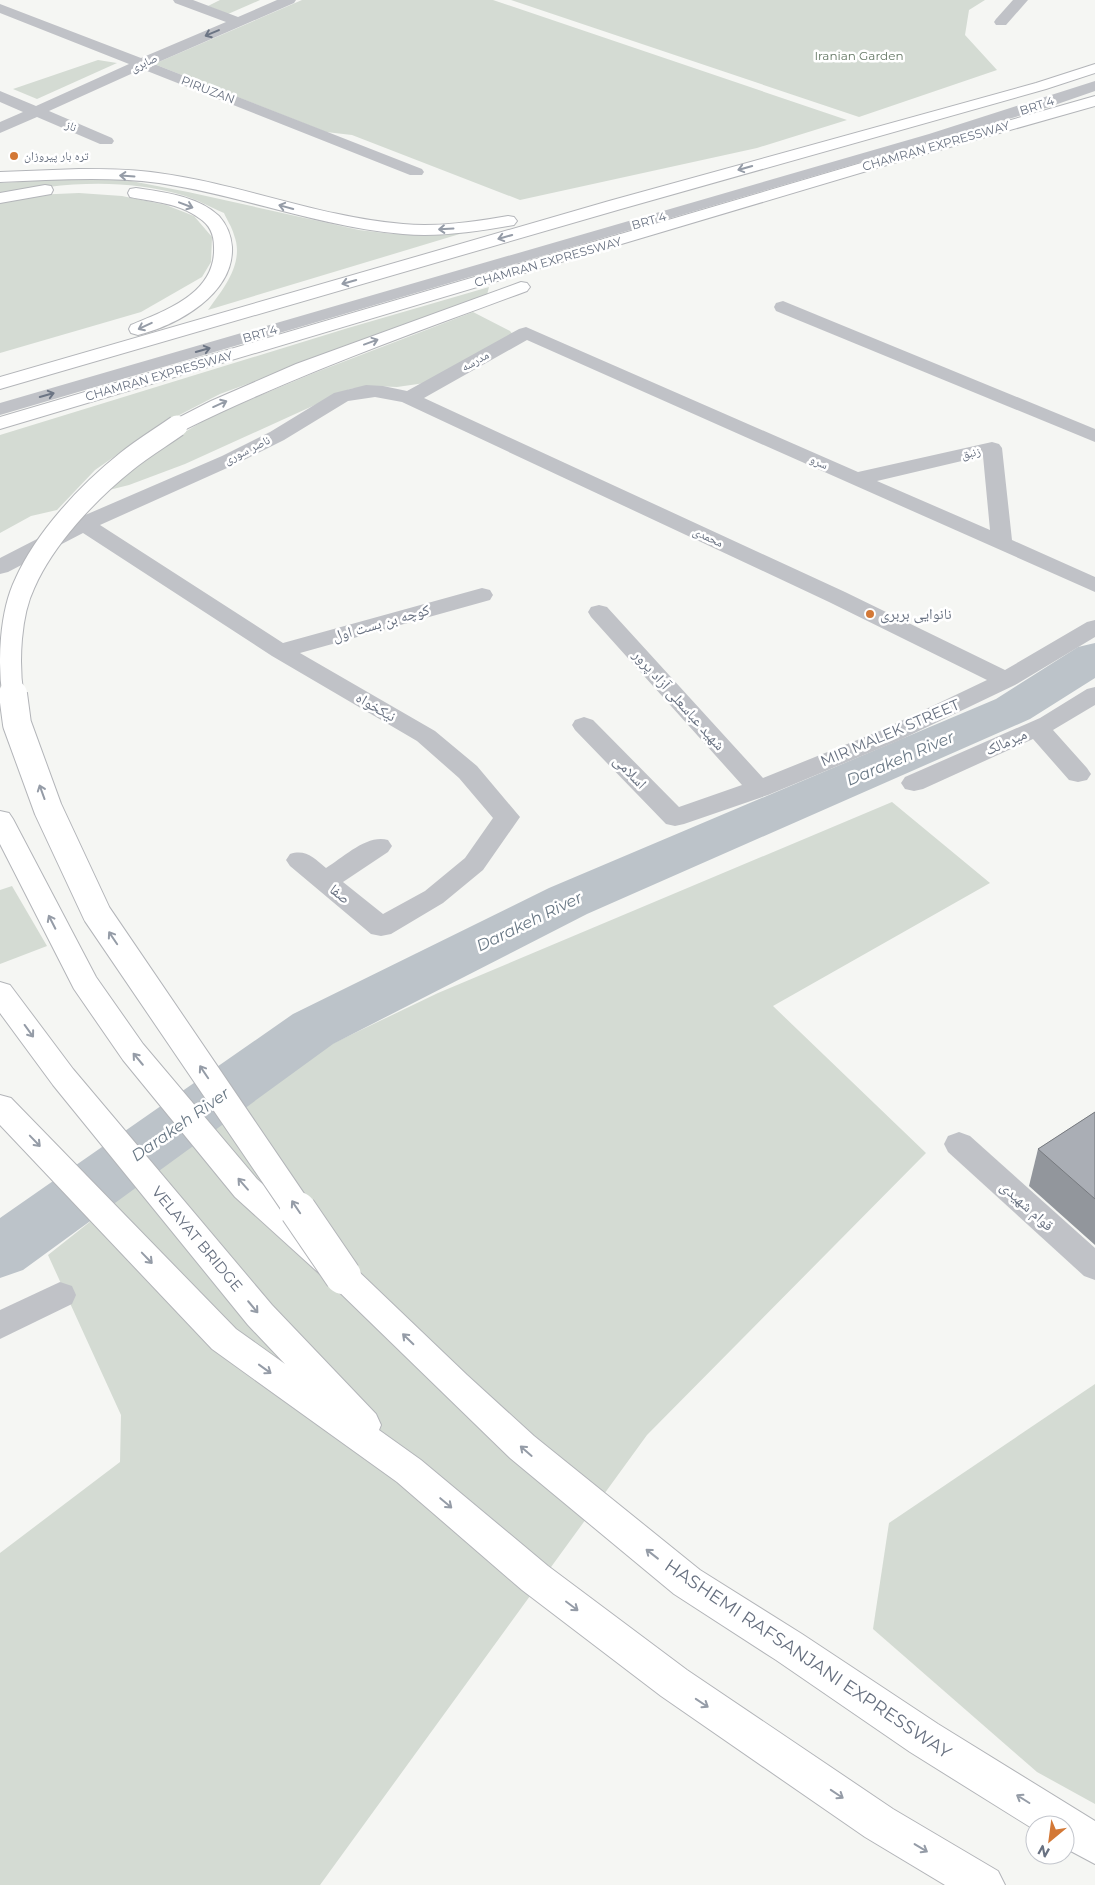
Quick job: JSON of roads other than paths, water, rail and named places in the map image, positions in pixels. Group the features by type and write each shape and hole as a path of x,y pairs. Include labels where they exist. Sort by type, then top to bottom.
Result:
{"highway":[{"name":"CHAMRAN EXPRESSWAY","path":"0,383 616,204 1041,86 1095,68"},
{"name":"CHAMRAN EXPRESSWAY","path":"0,423 686,221 891,158 1095,101"},
{"path":"0,177 98,174 157,178 248,198 321,217 404,229 455,228 616,204"},
{"path":"0,198 28,192 61,190 133,192 157,196 189,206 205,213 219,228 223,245 222,265 212,284 202,295 173,313 60,366"},
{"path":"343,1276 97,914 48,809 17,724 10,678 11,633 24,584 47,545 86,498 127,461 177,426 215,406 358,347 649,239 686,221"},
{"path":"0,819 84,982 133,1052 246,1188 343,1276"},
{"name":"VELAYAT BRIDGE","path":"0,992 63,1078 260,1316 409,1471"},
{"path":"0,1106 224,1339 409,1471 535,1578 674,1683 880,1823 984,1885"},
{"name":"HASHEMI RAFSANJANI EXPRESSWAY","path":"343,1276 522,1447 687,1582 789,1647 924,1738 1049,1815"},
{"name":"HASHEMI RAFSANJANI EXPRESSWAY","path":"1075,1831 1095,1844"}],"street":[{"path":"180,0 239,22"},
{"name":"صابری","path":"0,128 289,0"},
{"path":"1001,22 1021,0"},
{"name":"PIRUZAN","path":"0,8 416,172"},
{"name":"BRT 4","path":"0,409 983,113 1095,76"},
{"name":"BRT 4","path":"0,395 944,135 1095,86"},
{"name":"ناز","path":"0,96 106,141"},
{"path":"783,306 1095,436"},
{"name":"مدرسه","path":"409,398 526,333 544,339"},
{"name":"سرو","path":"544,339 1095,585"},
{"name":"ناصر سوری","path":"0,567 84,524 229,460 277,436 341,397 352,393 377,390 409,398"},
{"name":"محمدی","path":"409,398 828,593 1007,680"},
{"name":"زنبق","path":"857,479 992,448 1002,544"},
{"name":"نیکخواه","path":"84,524 280,651 426,736 468,772 507,817 474,864 434,897 380,927"},
{"name":"کوچه بن بست اول","path":"280,651 482,595"},
{"name":"شهید عباسعلی آزاد پرور","path":"599,612 759,789"},
{"name":"MIR MALEK STREET","path":"675,818 759,789 960,704 1007,680 1095,627"},
{"name":"میرمالک","path":"914,783 1049,723 1095,694"},
{"name":"اسلامی","path":"584,725 675,818"},
{"path":"1037,728 1078,774"},
{"path":"325,881 379,846"},
{"name":"صفا","path":"299,860 380,927"},
{"name":"قوام شهیدی","path":"959,1144 1095,1267"},
{"path":"0,1325 60,1296"}],"waterway":[{"name":"Darakeh River","path":"0,1252 313,1029 568,901 1013,709 1095,657"}],"place":[{"name":"تره بار پیروزان","path":"14,156"},
{"name":"نانوایی بربری","path":"870,614"}],"park label":[{"name":"Iranian Garden","path":"859,56"}]}
